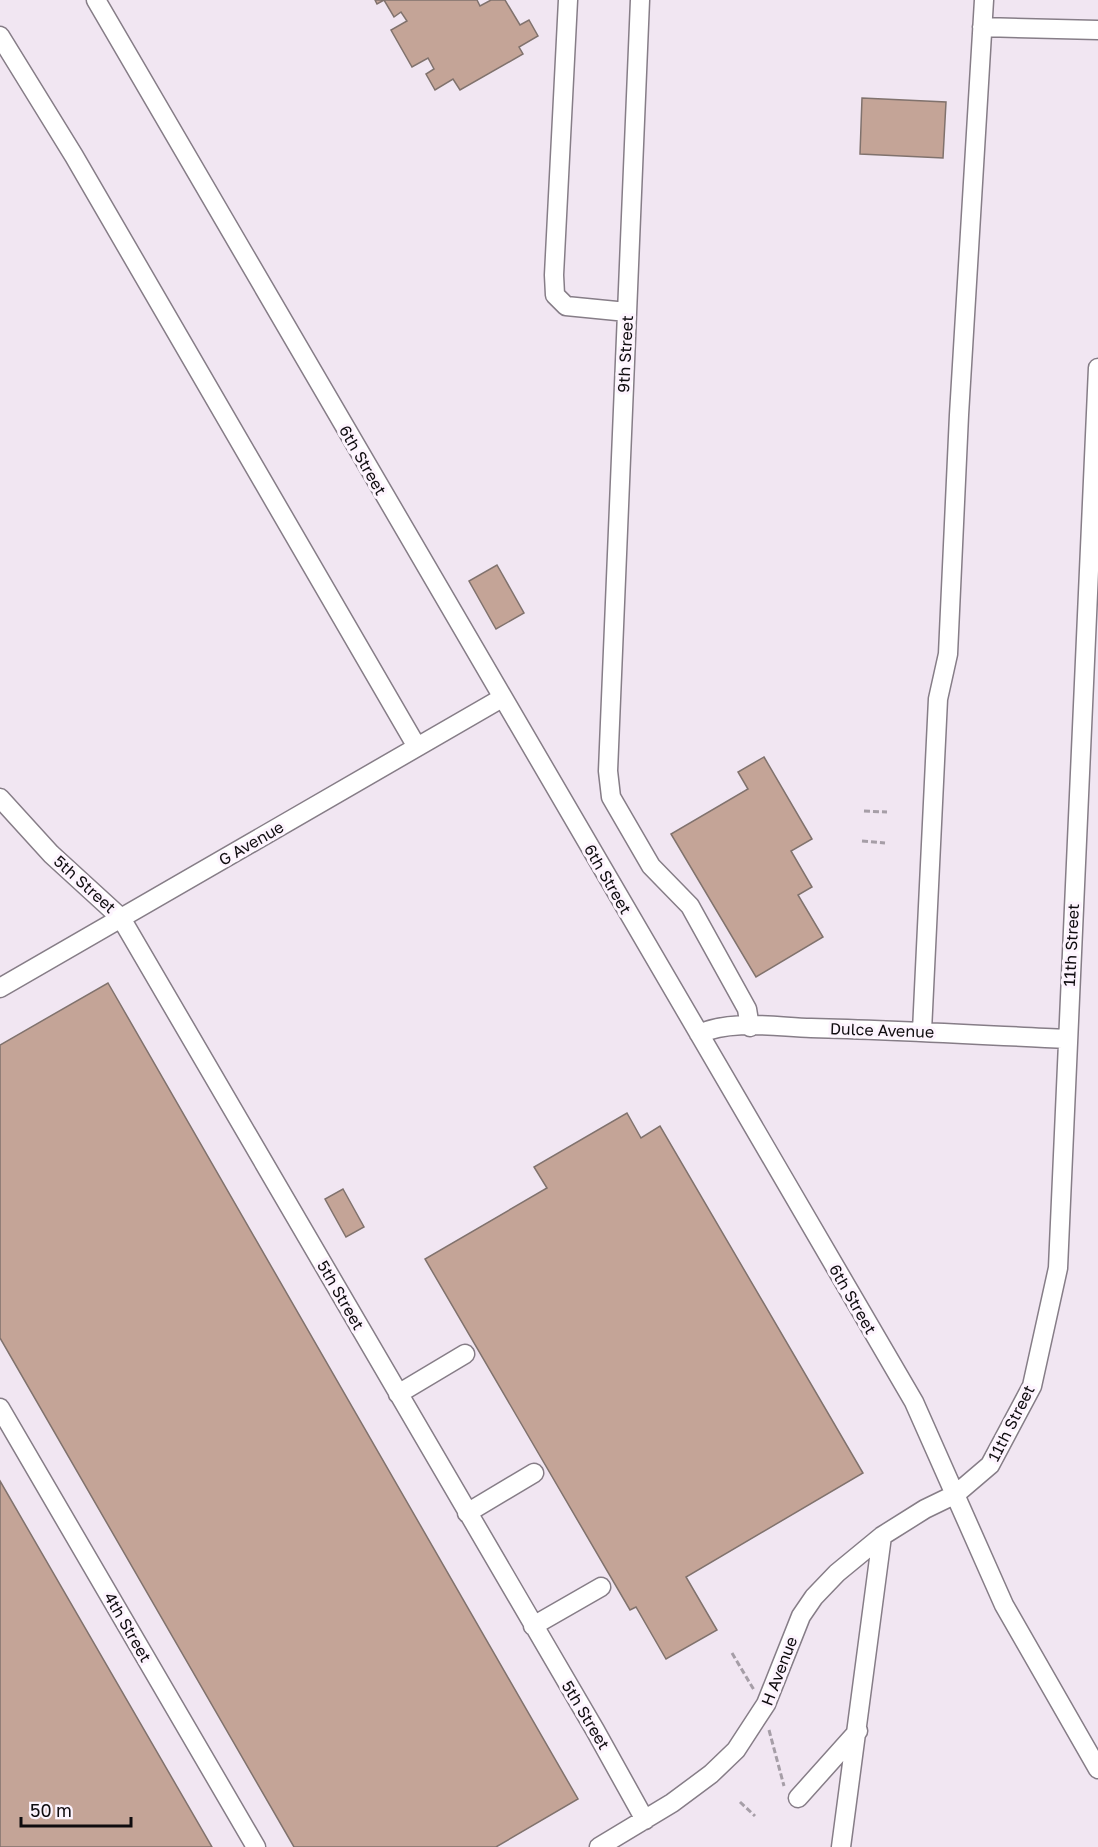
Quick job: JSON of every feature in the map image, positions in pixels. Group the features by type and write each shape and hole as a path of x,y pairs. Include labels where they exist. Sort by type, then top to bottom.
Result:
{"lane":[{"name":"6th Street","path":"96,0 914,1402 1004,1605 1098,1769"},
{"path":"568,0 554,275 555,295 566,306 627,312"},
{"name":"9th Street","path":"640,0 608,771 611,796 651,867 690,906 747,1009 750,1027"},
{"path":"922,1031 938,699 948,654 958,415 984,0"},
{"path":"982,27 1098,30"},
{"path":"0,36 74,156 417,747"},
{"name":"11th Street","path":"956,1494 990,1465 1032,1386 1058,1268 1098,368"},
{"name":"G Avenue","path":"0,988 502,698"},
{"name":"5th Street","path":"0,798 51,854 121,918 595,1730 645,1820"},
{"name":"Dulce Avenue","path":"699,1034 715,1027 750,1027 922,1031 1067,1039"},
{"path":"398,1394 465,1354"},
{"name":"4th Street","path":"0,1408 256,1847"},
{"path":"467,1513 534,1473"},
{"name":"H Avenue","path":"599,1847 645,1820 703,1780 736,1750 764,1710 798,1621 808,1604 837,1573 882,1536 925,1509 956,1494"},
{"path":"842,1846 882,1536"},
{"path":"533,1626 601,1587"},
{"path":"798,1798 858,1731"}],"path":[{"path":"864,811 887,812"},
{"path":"862,841 885,843"},
{"path":"740,1802 755,1816"}],"building":[{"path":"384,0 477,0 480,6 491,0 505,0 520,25 529,20 538,36 519,47 523,54 460,90 453,79 435,90 426,74 434,69 428,58 412,67 391,30 407,21 401,12 394,17"},
{"path":"862,98 946,102 943,158 860,154"},
{"path":"497,565 524,613 496,629 469,581"},
{"path":"764,757 812,839 791,851 812,887 798,895 823,937 756,977 671,834 748,789 738,772"},
{"path":"108,983 578,1799 496,1847 294,1847 0,1338 0,1045"},
{"path":"627,1113 641,1138 660,1126 863,1473 686,1577 717,1630 666,1659 636,1607 630,1610 425,1259 547,1188 534,1167"},
{"path":"343,1189 364,1227 346,1237 325,1199"},
{"path":"0,1481 212,1847 0,1847"}]}
